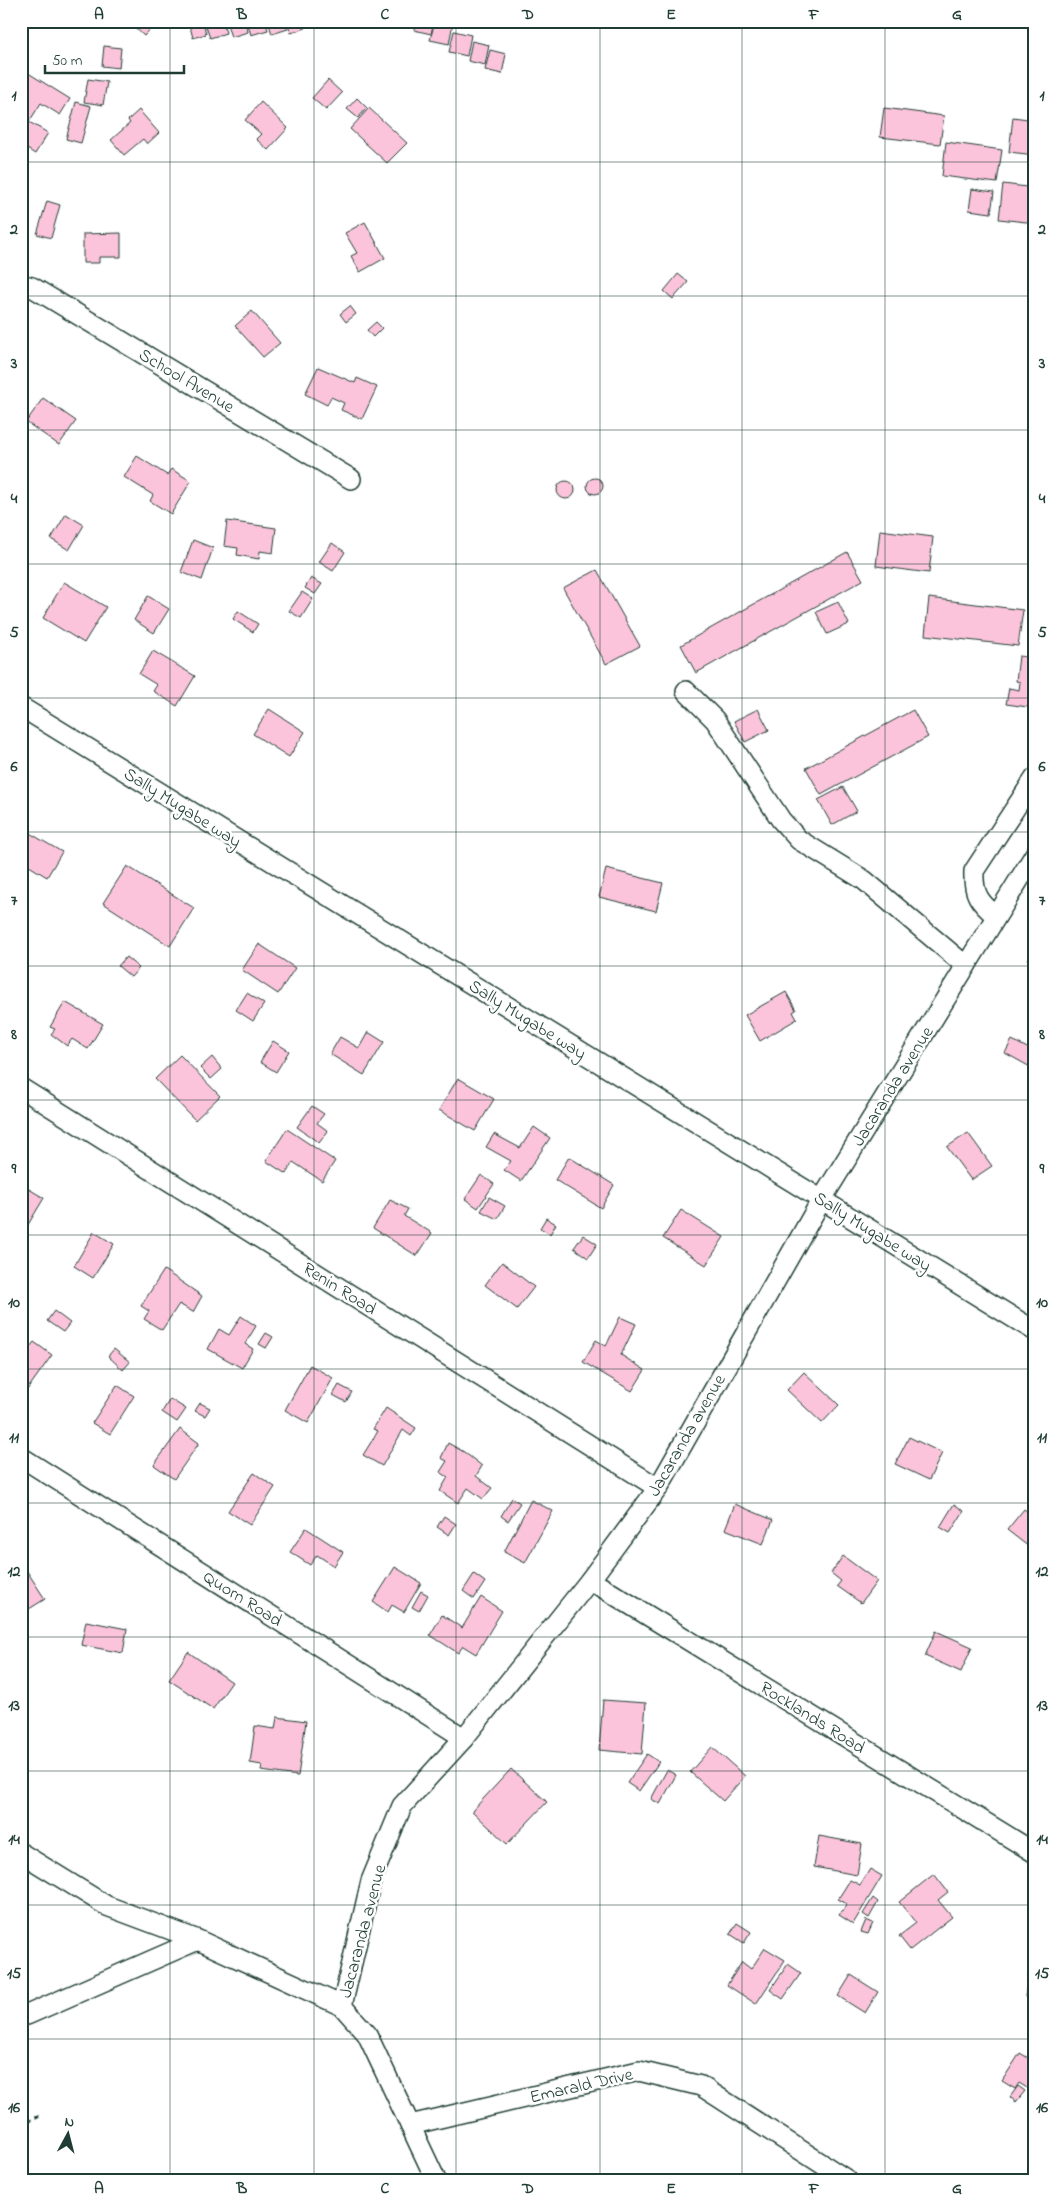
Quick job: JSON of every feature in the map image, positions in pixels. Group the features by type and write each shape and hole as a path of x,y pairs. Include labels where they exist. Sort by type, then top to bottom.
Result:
{"street":[{"name":"School Avenue","path":"21,284 32,287 351,479"},
{"path":"686,691 715,720 781,820 799,840 864,880 966,966"},
{"name":"Sally Mugabe way","path":"21,707 1035,1331"},
{"path":"996,916 982,904 973,886 974,871 1035,778"},
{"name":"Jacaranda avenue","path":"342,2006 371,1881 402,1806 464,1738 590,1580 658,1488 822,1200 1035,854"},
{"name":"Renin Road","path":"21,1088 658,1488"},
{"name":"Quorn Road","path":"21,1457 464,1738"},
{"name":"Rocklands Road","path":"590,1580 1035,1853"},
{"path":"21,1853 107,1906 198,1940 342,2006 367,2034 436,2180"},
{"path":"21,2015 28,2015 198,1940"},
{"name":"Emarald Drive","path":"410,2125 638,2071 701,2086 847,2180"}],"path":[{"path":"21,2125 42,2116"}],"building":[{"path":"128,21 158,21 144,36"},
{"path":"203,21 206,34 193,38 189,23"},
{"path":"204,21 223,21 226,33 210,38"},
{"path":"226,21 245,21 248,32 231,37"},
{"path":"247,21 265,21 268,30 251,35"},
{"path":"268,21 285,21 288,29 272,34"},
{"path":"287,21 303,21 306,28 291,33"},
{"path":"399,21 415,21 414,27 399,24"},
{"path":"416,21 434,21 431,34 414,30"},
{"path":"435,21 453,23 449,44 430,40"},
{"path":"454,31 471,35 467,56 449,52"},
{"path":"472,41 489,45 485,65 468,61"},
{"path":"104,46 121,48 119,68 102,66"},
{"path":"490,50 506,54 502,74 485,70"},
{"path":"25,71 70,99 60,115 41,103 29,122 48,133 35,154 21,145 21,76"},
{"path":"88,79 107,82 103,105 84,102"},
{"path":"328,80 342,93 326,110 312,98"},
{"path":"357,98 367,108 358,118 347,109"},
{"path":"76,102 91,106 81,143 66,139"},
{"path":"261,102 288,128 268,150 256,139 261,134 245,120"},
{"path":"369,108 407,143 387,163 350,129"},
{"path":"884,108 944,116 940,144 880,137"},
{"path":"139,110 159,133 147,144 143,139 124,155 111,140 130,123 128,120"},
{"path":"1013,117 1035,120 1035,155 1009,152"},
{"path":"946,142 1002,150 997,183 942,176"},
{"path":"1003,184 1035,188 1035,223 999,219"},
{"path":"972,189 994,192 991,213 969,210"},
{"path":"47,201 60,205 51,238 37,234"},
{"path":"365,222 385,258 360,272 351,256 357,253 345,233"},
{"path":"121,233 121,257 99,257 99,263 83,263 83,234"},
{"path":"678,274 688,282 673,299 664,291"},
{"path":"350,306 356,314 346,322 340,314"},
{"path":"252,311 280,343 263,357 235,326"},
{"path":"376,322 382,328 373,337 367,330"},
{"path":"318,367 355,383 357,378 377,387 362,419 341,410 344,403 331,397 327,405 305,394"},
{"path":"43,398 76,421 59,445 26,422"},
{"path":"137,456 167,475 171,469 191,481 171,514 150,501 153,495 124,477"},
{"path":"595,478 601,480 603,486 601,492 595,494 589,492 587,486 589,480"},
{"path":"562,481 570,481 575,486 573,497 562,499 557,494 557,486"},
{"path":"66,514 84,525 69,550 51,539"},
{"path":"227,521 276,528 273,553 260,551 259,559 237,555 238,548 224,546"},
{"path":"880,530 933,537 929,573 876,566"},
{"path":"193,540 213,548 202,580 181,572"},
{"path":"332,543 345,552 333,571 319,562"},
{"path":"847,552 863,580 696,673 681,645"},
{"path":"597,570 640,646 606,664 563,588"},
{"path":"311,578 322,584 315,594 305,588"},
{"path":"64,582 106,607 84,643 43,618"},
{"path":"302,592 313,599 301,618 289,611"},
{"path":"148,596 169,609 154,633 134,620"},
{"path":"929,598 1023,610 1018,646 925,635"},
{"path":"838,602 849,624 827,634 816,612"},
{"path":"238,611 258,624 253,632 233,619"},
{"path":"153,651 195,676 177,706 153,691 157,685 139,674"},
{"path":"1019,656 1035,658 1035,708 1006,704 1009,688 1019,690 1020,682 1016,681"},
{"path":"269,709 305,732 289,757 253,734"},
{"path":"758,709 769,730 745,742 734,721"},
{"path":"913,710 928,737 821,795 806,768"},
{"path":"843,787 857,811 832,825 818,800"},
{"path":"21,828 62,852 47,877 21,861"},
{"path":"127,866 194,908 170,946 103,903"},
{"path":"606,869 663,883 656,911 599,897"},
{"path":"1035,942 1035,962 1028,960"},
{"path":"259,944 295,968 278,994 242,970"},
{"path":"126,957 139,968 131,977 118,966"},
{"path":"786,992 796,1010 793,1012 797,1019 760,1041 745,1015"},
{"path":"247,993 264,1004 253,1021 236,1010"},
{"path":"65,1002 103,1024 88,1049 72,1039 67,1046 51,1034 55,1029 50,1027"},
{"path":"368,1032 384,1042 364,1075 330,1054 340,1037 359,1048"},
{"path":"1012,1040 1035,1052 1034,1069 1005,1053"},
{"path":"273,1041 289,1051 276,1072 260,1062"},
{"path":"180,1055 220,1096 195,1120 155,1079"},
{"path":"212,1057 222,1069 211,1079 200,1068"},
{"path":"458,1078 494,1099 475,1131 439,1110"},
{"path":"312,1106 324,1114 317,1123 328,1131 319,1143 297,1127"},
{"path":"534,1127 550,1138 521,1181 504,1170 511,1161 486,1147 494,1134 520,1148"},
{"path":"287,1129 335,1161 322,1181 293,1162 286,1174 266,1161"},
{"path":"968,1133 992,1166 971,1180 947,1147"},
{"path":"569,1157 614,1185 601,1208 555,1180"},
{"path":"481,1175 494,1184 478,1208 465,1199"},
{"path":"22,1185 44,1198 23,1233 21,1232"},
{"path":"489,1197 505,1206 497,1219 481,1211"},
{"path":"390,1200 408,1209 404,1216 432,1233 417,1256 373,1228"},
{"path":"681,1210 724,1237 706,1265 663,1238"},
{"path":"546,1218 556,1224 550,1234 540,1228"},
{"path":"94,1232 114,1244 93,1278 74,1266"},
{"path":"583,1235 597,1244 588,1258 574,1248"},
{"path":"502,1262 534,1287 517,1309 485,1285"},
{"path":"164,1270 202,1296 193,1312 179,1304 162,1330 144,1319 149,1311 141,1306"},
{"path":"54,1311 70,1323 63,1332 47,1321"},
{"path":"241,1316 256,1326 245,1344 253,1349 242,1368 208,1349 219,1329 229,1335"},
{"path":"620,1317 636,1324 621,1355 645,1370 632,1391 583,1362 596,1340 606,1346"},
{"path":"266,1333 273,1337 266,1348 259,1344"},
{"path":"34,1342 52,1355 27,1390 21,1386 21,1358"},
{"path":"114,1349 130,1362 123,1370 108,1356"},
{"path":"310,1365 333,1378 308,1423 285,1410"},
{"path":"804,1372 839,1405 822,1423 787,1390"},
{"path":"117,1385 134,1396 110,1434 92,1423"},
{"path":"339,1385 352,1392 346,1402 333,1395"},
{"path":"170,1399 186,1409 177,1422 162,1412"},
{"path":"200,1403 210,1408 205,1416 195,1411"},
{"path":"386,1408 416,1428 411,1436 403,1430 382,1466 363,1455 378,1431 373,1429"},
{"path":"180,1429 199,1443 174,1479 154,1465"},
{"path":"909,1437 942,1453 929,1480 895,1464"},
{"path":"448,1443 464,1452 482,1466 476,1476 492,1488 483,1499 468,1488 458,1503 440,1491 448,1477 440,1472 447,1461 441,1458"},
{"path":"254,1473 275,1487 250,1525 228,1511"},
{"path":"512,1498 520,1503 508,1521 501,1516"},
{"path":"531,1500 553,1511 525,1563 504,1552"},
{"path":"735,1504 773,1520 763,1544 725,1529"},
{"path":"954,1504 964,1511 950,1533 940,1527"},
{"path":"1024,1509 1035,1518 1035,1549 1030,1545 1029,1547 1007,1530"},
{"path":"444,1516 456,1524 449,1535 437,1527"},
{"path":"306,1528 343,1552 334,1566 317,1555 310,1565 290,1552"},
{"path":"843,1556 877,1581 861,1603 837,1586 841,1581 831,1573"},
{"path":"21,1562 45,1599 21,1614"},
{"path":"395,1567 421,1583 404,1612 392,1605 388,1612 373,1602"},
{"path":"474,1574 485,1582 474,1599 463,1591"},
{"path":"421,1591 428,1595 419,1611 412,1607"},
{"path":"481,1597 502,1611 476,1654 463,1646 458,1653 430,1635 442,1615 462,1628"},
{"path":"86,1621 127,1629 123,1653 81,1645"},
{"path":"936,1631 972,1647 961,1672 925,1656"},
{"path":"188,1652 232,1682 213,1709 169,1680"},
{"path":"603,1700 646,1703 642,1754 599,1750"},
{"path":"277,1717 306,1721 298,1776 261,1771 262,1765 250,1763 255,1726 275,1729"},
{"path":"712,1747 745,1776 723,1801 690,1772"},
{"path":"647,1754 659,1762 639,1791 627,1783"},
{"path":"511,1769 547,1802 507,1844 472,1811"},
{"path":"667,1770 676,1775 660,1804 651,1799"},
{"path":"819,1836 862,1844 857,1875 814,1867"},
{"path":"870,1869 882,1876 853,1924 839,1915 847,1904 838,1899 850,1880 860,1885"},
{"path":"934,1874 948,1892 938,1900 952,1917 910,1950 899,1936 916,1923 899,1902"},
{"path":"873,1898 878,1902 869,1918 863,1914"},
{"path":"866,1920 873,1923 868,1934 861,1932"},
{"path":"737,1923 751,1932 744,1943 730,1934"},
{"path":"765,1948 785,1960 756,2004 727,1985 742,1962 751,1969"},
{"path":"788,1964 801,1973 783,1999 770,1990"},
{"path":"1029,1969 1035,1970 1035,1999 1025,1997"},
{"path":"851,1975 878,1992 865,2013 838,1996"},
{"path":"1020,2053 1035,2062 1035,2086 1032,2091 1019,2083 1015,2089 1002,2081"},
{"path":"1018,2086 1025,2091 1016,2102 1010,2097"}]}
